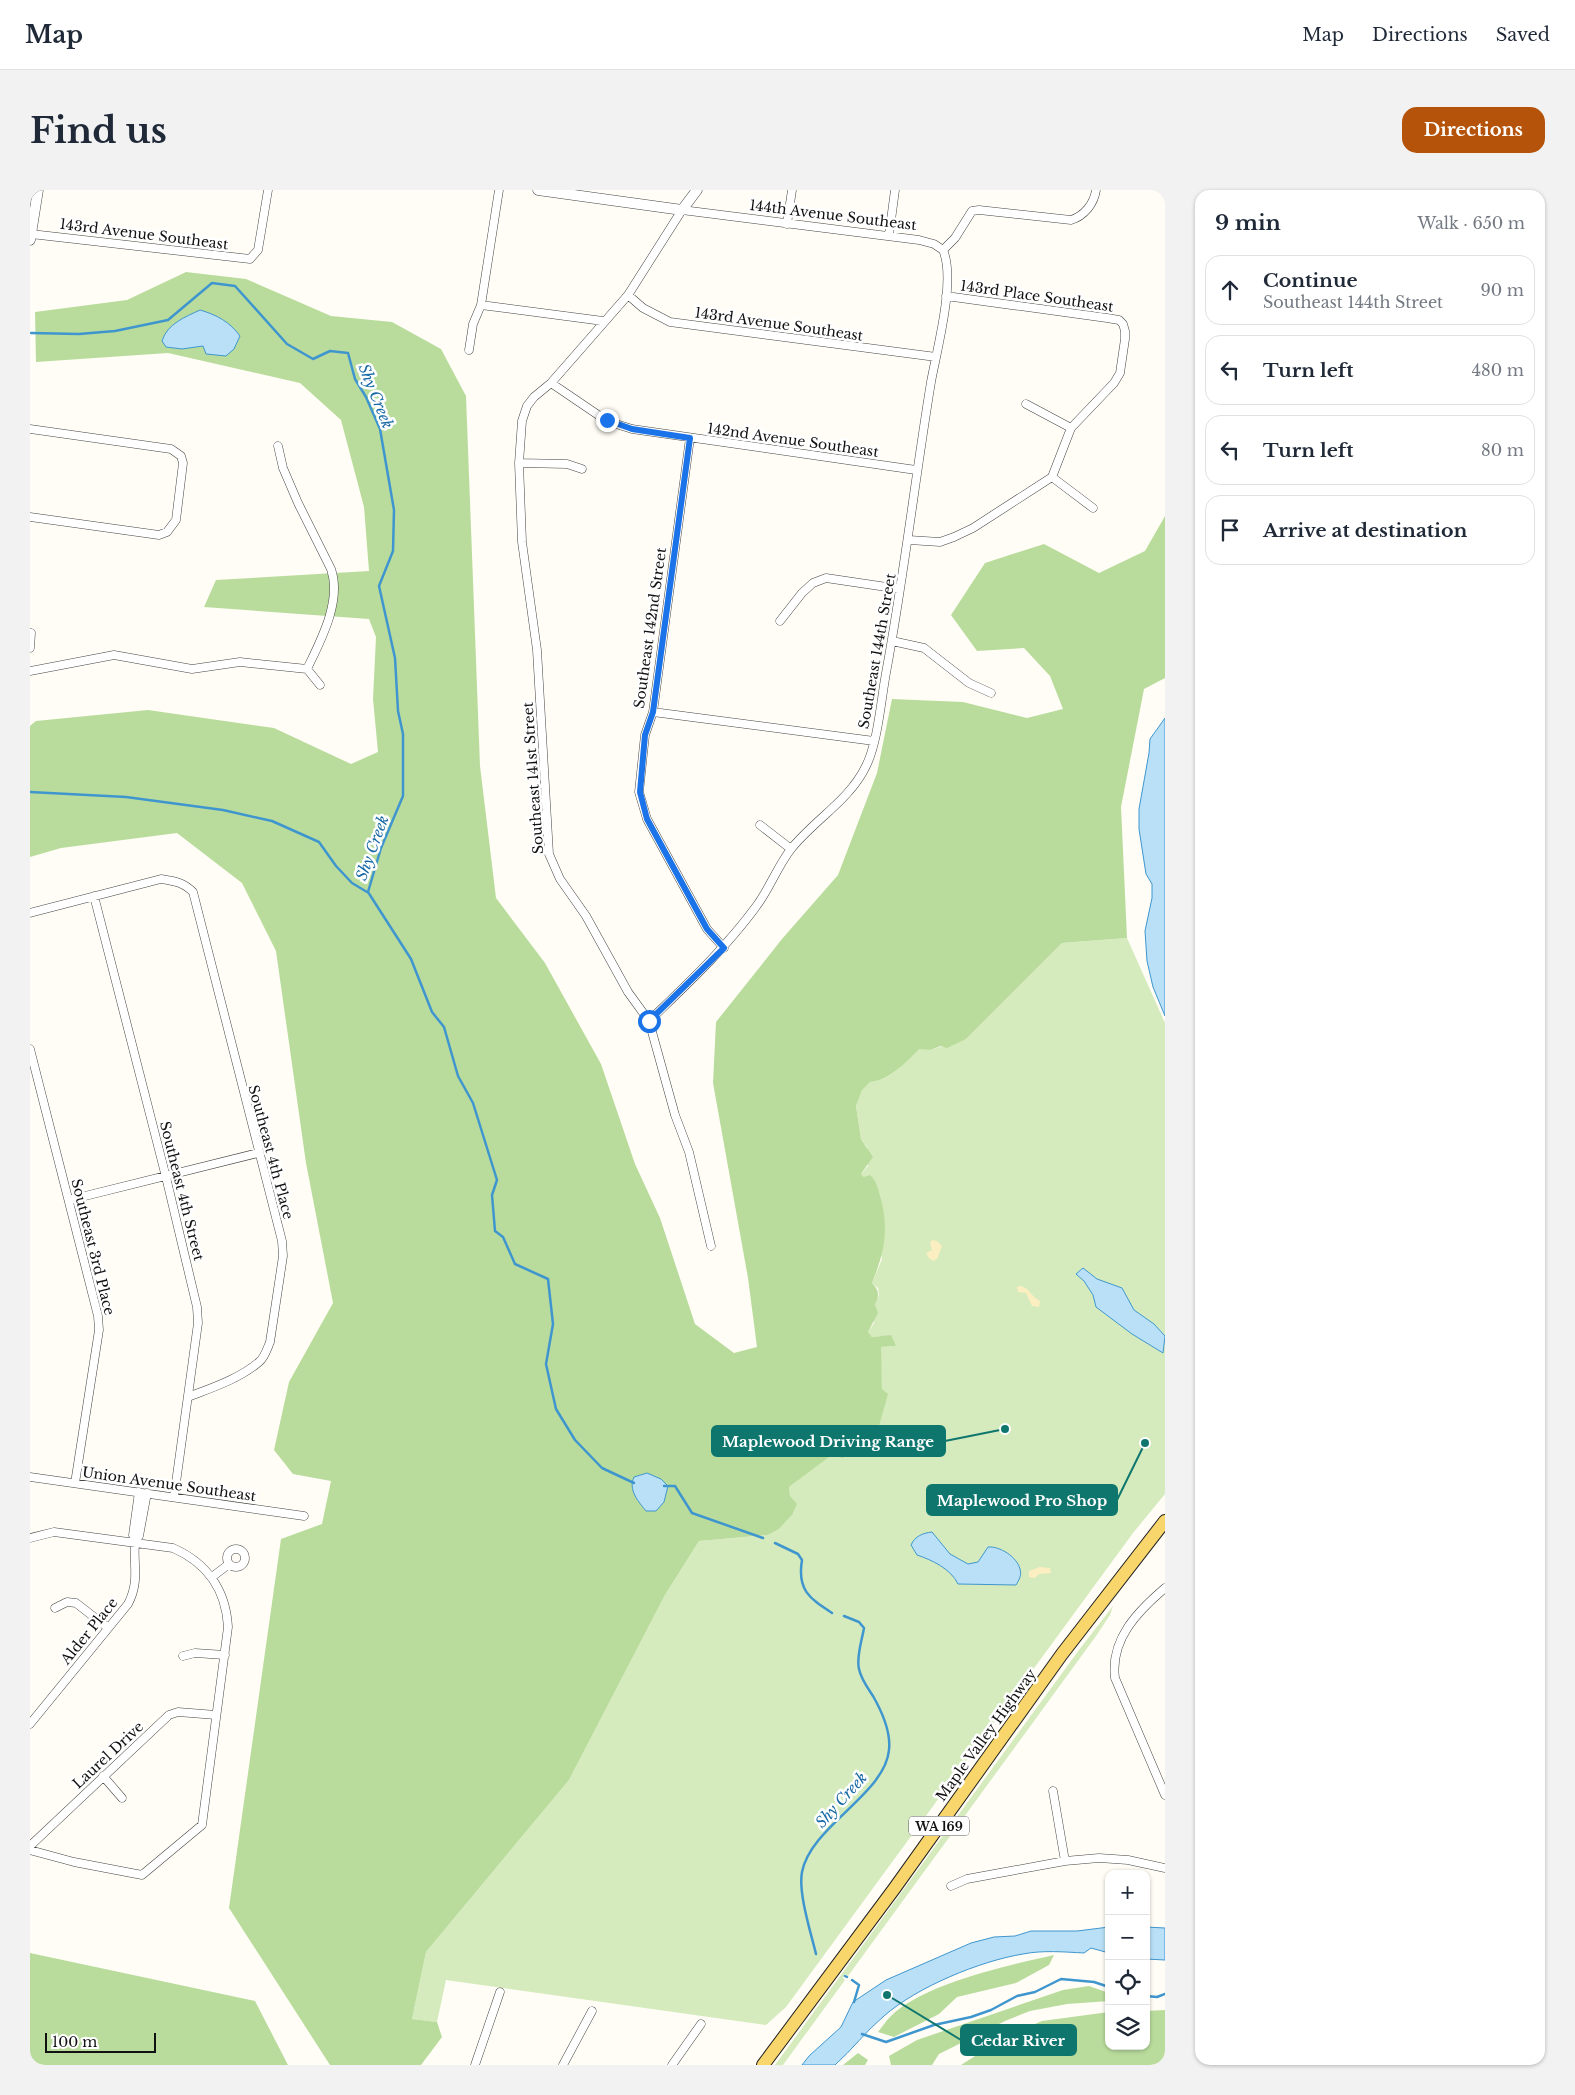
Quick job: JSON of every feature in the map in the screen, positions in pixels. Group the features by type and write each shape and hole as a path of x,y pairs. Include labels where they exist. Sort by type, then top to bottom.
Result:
{"main road":[{"name":"Maple Valley Highway","path":"763,2065 894,1890 1062,1654 1162,1529"}],"street":[{"path":"30,237 38,190"},
{"name":"143rd Avenue Southeast","path":"30,237 246,259 253,257 258,250 268,190"},
{"path":"469,350 473,324 480,305 499,190"},
{"name":"144th Avenue Southeast","path":"538,190 787,224 889,235 934,244 943,250"},
{"path":"551,383 603,321 628,295 682,210 697,190"},
{"path":"787,224 792,190"},
{"path":"889,235 895,190"},
{"path":"943,250 955,238 972,211 979,210 1071,220 1079,218 1092,204 1096,190"},
{"name":"Southeast 144th Street","path":"649,1021 724,948 756,907 791,849 859,780 868,764 874,741 909,540 916,470 946,296 947,260 943,250"},
{"name":"143rd Avenue Southeast","path":"628,295 643,308 670,322 936,357"},
{"name":"143rd Place Southeast","path":"946,296 1107,318 1119,320 1123,324 1125,339 1120,373 1114,383 1070,428"},
{"path":"480,305 603,321"},
{"name":"Southeast 141st Street","path":"551,383 534,397 527,406 522,421 518,463 522,542 537,650 548,854 560,879 586,916 628,992 649,1021 675,1115 689,1152 711,1246"},
{"name":"142nd Avenue Southeast","path":"551,383 607,420 632,429 916,470"},
{"path":"909,540 940,542 954,537 973,528 1052,477 1070,428 1026,404"},
{"path":"30,429 171,449 180,456 183,463 176,520 167,532 159,535 30,517"},
{"name":"Southeast 142nd Street","path":"690,438 653,712 645,735 640,792 647,819 707,929 724,948"},
{"path":"278,446 283,468 298,503 332,569 335,580 336,588 328,617 307,669"},
{"path":"518,463 567,464 582,469"},
{"path":"1052,477 1093,508"},
{"path":"780,620 802,593 814,583 826,578 900,589"},
{"path":"30,648 31,633"},
{"path":"892,641 924,648 969,684 991,693"},
{"path":"30,671 114,655 192,669 240,662 307,669 320,685"},
{"path":"653,712 874,741"},
{"path":"760,825 791,849"},
{"name":"Southeast 4th Place","path":"94,896 161,879 186,885 193,892 258,1153 282,1241 283,1256 270,1342 259,1362 223,1383 188,1398"},
{"path":"30,913 94,896"},
{"name":"Southeast 4th Street","path":"94,896 166,1177 197,1307 198,1323 174,1497"},
{"name":"Southeast 3rd Place","path":"30,1049 98,1316 99,1330 74,1483"},
{"path":"69,1200 258,1153"},
{"name":"Union Avenue Southeast","path":"30,1477 304,1516"},
{"name":"Alder Place","path":"30,1724 107,1627 128,1604 136,1588 135,1542 133,1535 143,1493"},
{"path":"30,1538 54,1532 173,1548 188,1554 212,1577 223,1598 228,1614 225,1655 202,1825 142,1875 74,1862 30,1850"},
{"path":"212,1577 229,1564"},
{"path":"1164,1589 1144,1606 1130,1622 1116,1650 1113,1665 1115,1678 1165,1795"},
{"path":"55,1608 66,1602 76,1603 107,1627"},
{"path":"183,1656 195,1653 225,1655"},
{"name":"Laurel Drive","path":"30,1846 169,1715 178,1712 216,1715"},
{"path":"103,1776 122,1798"},
{"path":"1053,1791 1065,1861"},
{"path":"951,1886 967,1879 1065,1861 1111,1858 1165,1868"},
{"path":"475,2065 500,1992"},
{"path":"563,2065 592,2010"},
{"path":"672,2065 701,2024"}],"green space":[{"path":"186,272 246,279 331,316 392,322 441,349 466,396 480,766 496,898 545,963 601,1064 635,1164 660,1218 695,1324 734,1353 757,1347 748,1278 713,1083 716,1022 782,939 838,875 877,773 892,699 963,702 1027,718 1063,709 1050,676 1024,648 977,651 951,615 985,563 1044,544 1099,573 1145,551 1165,516 1165,678 1144,689 1121,807 1127,938 1062,943 966,1039 947,1048 941,1046 930,1050 919,1049 897,1070 884,1078 870,1082 862,1090 856,1106 861,1139 873,1157 861,1174 864,1177 870,1175 876,1183 885,1222 880,1262 872,1283 878,1291 875,1305 878,1313 868,1332 872,1337 891,1335 896,1346 881,1347 882,1389 888,1394 877,1433 852,1454 842,1458 833,1454 789,1487 790,1496 797,1504 792,1515 779,1529 768,1535 699,1541 665,1595 569,1780 426,1952 412,2019 437,2022 442,2037 421,2065 330,2065 229,1908 281,1539 322,1524 331,1481 293,1474 274,1450 289,1382 333,1303 306,1163 276,951 242,883 177,833 61,848 30,857 30,726 36,721 148,710 274,728 351,764 378,752 373,699 376,637 369,619 204,607 216,580 369,571 364,507 341,420 300,383 168,353 36,362 35,312 127,300"},
{"path":"1127,938 1165,1023 1165,1494 1133,1533 786,2007 766,2025 446,1980 437,2022 412,2019 426,1952 569,1780 665,1595 699,1541 768,1535 779,1529 792,1515 789,1487 833,1453 884,1392 882,1389 880,1347 896,1346 882,1336 872,1337 868,1332 874,1323 875,1305 879,1295 878,1288 872,1283 882,1259 864,1177 861,1174 868,1166 867,1147 861,1139 856,1106 862,1089 870,1082 884,1078 897,1070 919,1048 930,1050 966,1039 1062,943"},
{"path":"1113,1606 1110,1615 1096,1636 848,1976 845,1974 843,1978 845,1980 783,2065 775,2065 1079,1650"},
{"path":"30,1953 255,2001 288,2065 30,2065"},
{"path":"1054,1955 1049,1965 1016,1983 957,1997 939,2014 894,2037 878,2032 890,2017 904,2005 923,1995 967,1977"},
{"path":"1089,1986 1105,1992 1105,2001 1067,2004 1030,2011 1005,2021 939,2054 932,2065 891,2065 889,2056 917,2040 1063,1990"},
{"path":"1165,2010 1165,2065 961,2065 1005,2037 1042,2021 1105,2013 1105,2050 1150,2050 1150,2011"},
{"path":"858,2053 868,2060 865,2065 843,2065"}],"sand":[{"path":"932,1240 937,1241 942,1246 937,1259 933,1261 926,1253 932,1250 930,1243"},
{"path":"1017,1287 1026,1288 1040,1301 1039,1307 1032,1306 1026,1293 1018,1292"},
{"path":"1040,1567 1050,1568 1051,1573 1039,1574 1035,1578 1029,1577 1029,1571"}],"water":[{"path":"200,310 223,320 240,336 234,349 226,356 206,354 203,346 182,349 166,347 162,341 164,335 172,326"},
{"path":"1165,718 1165,1016 1153,987 1147,961 1145,931 1152,898 1152,884 1146,874 1139,829 1139,809 1150,739"},
{"path":"1083,1268 1097,1279 1122,1288 1134,1310 1154,1324 1165,1336 1163,1353 1132,1334 1096,1307 1093,1295 1084,1281 1076,1274"},
{"path":"647,1473 661,1479 668,1486 664,1502 656,1511 646,1511 633,1491 632,1482 634,1477"},
{"path":"932,1532 950,1554 968,1564 978,1562 988,1547 1003,1550 1015,1560 1021,1571 1016,1585 958,1584 951,1574 935,1562 917,1555 911,1545 915,1539 925,1533"},
{"path":"1150,1927 1165,1928 1165,1960 1150,1959"},
{"path":"1105,1928 1105,1952 1091,1948 1084,1953 1031,1953 1006,1957 969,1969 931,1985 898,2005 877,2022 835,2065 802,2065 809,2056 841,2027 853,2002 886,1980 971,1943 994,1937 1015,1936 1031,1931 1077,1931"}],"waterway":[{"name":"Shy Creek","path":"31,333 79,334 115,331 168,320 212,283 235,286 287,344 313,359 330,351 348,353 355,379 366,397 380,429 394,510 393,551 379,586 395,658 398,711 403,734 403,796 381,848 368,892 411,959 432,1012 444,1027 458,1076 473,1103 497,1180 492,1195 495,1231 503,1237 515,1264 548,1279 553,1324 546,1364 556,1409 575,1440 602,1468 634,1483"},
{"path":"30,792 126,797 223,810 272,821 319,842 336,866 352,883 367,892"},
{"name":"Shy Creek","path":"664,1486 675,1486 692,1513 763,1538"},
{"name":"Shy Creek","path":"775,1543 798,1554 802,1560 801,1579 806,1592 817,1603 832,1613"},
{"name":"Shy Creek","path":"816,1954 803,1902 801,1881 808,1855 832,1825 875,1781 884,1766 889,1750 885,1721 859,1669 859,1654 864,1628 859,1622 844,1616"},
{"path":"862,2034 886,2042 934,2025 971,2017 991,2010 1017,1996 1035,1992 1061,1979 1094,1982 1105,1986"},
{"path":"852,1980 859,1985 854,2002"},
{"path":"1150,1996 1157,1997 1165,1994"}],"place":[{"name":"Maplewood Driving Range","path":"1005,1429"},
{"name":"Maplewood Pro Shop","path":"1145,1443"},
{"name":"Cedar River","path":"887,1995"}],"route":[{"path":"607,420 632,429 690,438 653,712 645,735 640,792 647,819 707,929 724,948 649,1021"}]}
